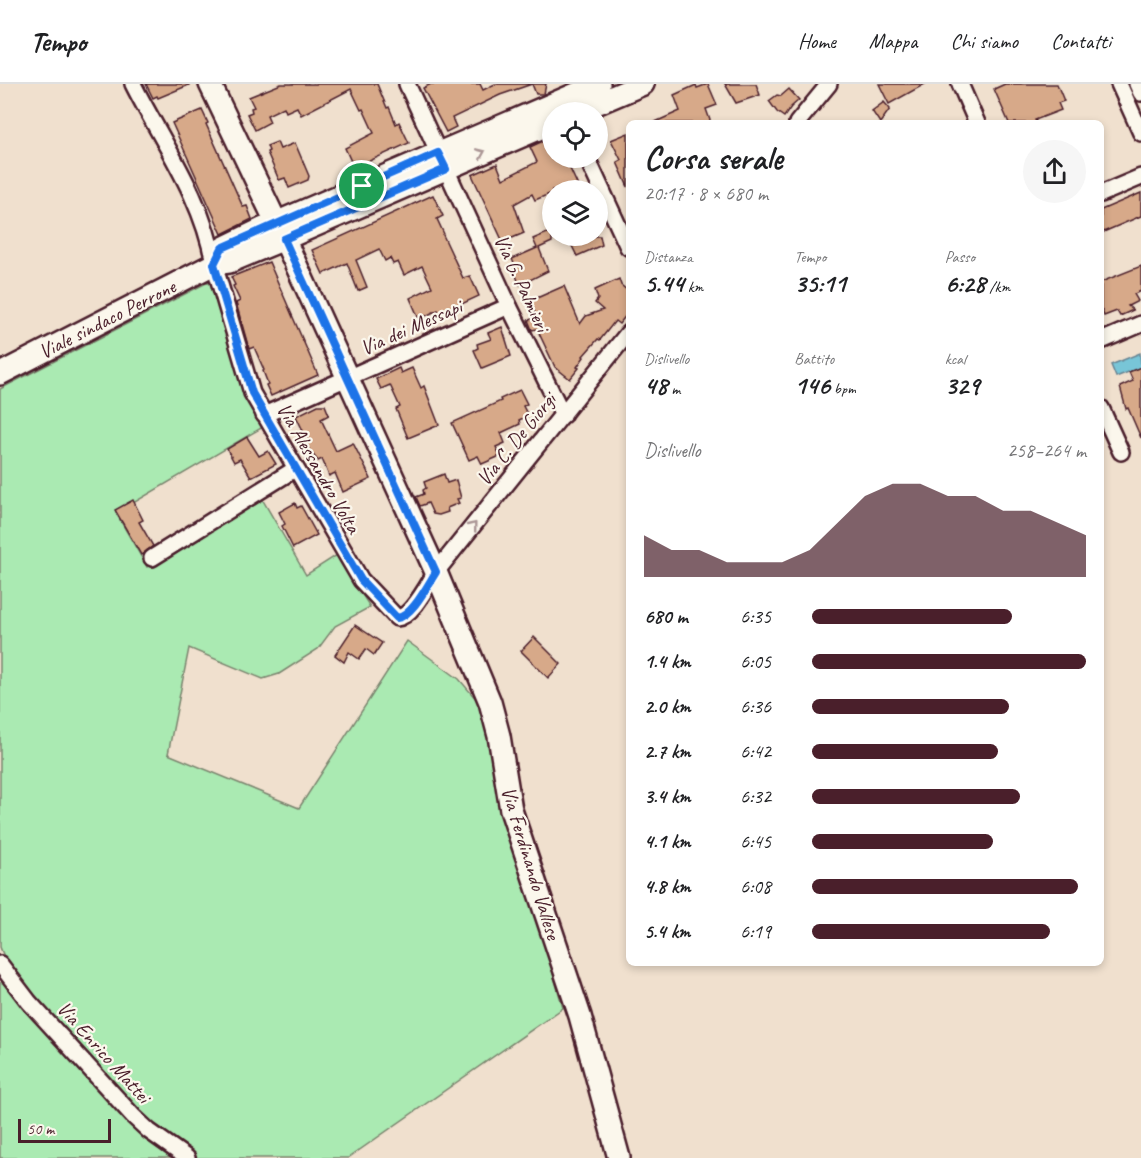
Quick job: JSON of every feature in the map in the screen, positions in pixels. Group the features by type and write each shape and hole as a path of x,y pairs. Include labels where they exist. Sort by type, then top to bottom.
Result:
{"street":[{"name":"Via Alessandro Volta","path":"133,84 183,175 211,243 214,264 252,393 361,580 397,618 402,618 410,612 436,572"},
{"name":"Via G. Palmieri","path":"407,84 509,306 563,415"},
{"path":"442,161 599,84"},
{"path":"594,102 616,89 643,84"},
{"path":"960,84 975,120"},
{"path":"1119,84 1141,133"},
{"path":"1137,84 1141,93"},
{"name":"Via Ferdinando Vallese","path":"214,85 436,572 490,702 499,736 511,810 580,1016 619,1158"},
{"path":"799,120 822,87"},
{"path":"442,161 542,126"},
{"name":"Viale sindaco Perrone","path":"0,374 214,264 229,262 280,231 442,161"},
{"path":"592,168 626,243"},
{"path":"1104,193 1141,177"},
{"name":"Via dei Messapi","path":"264,415 509,306"},
{"path":"1104,340 1141,324"},
{"name":"Via C. De Giorgi","path":"436,572 626,336"},
{"path":"1104,415 1120,452"},
{"path":"152,558 295,469"},
{"name":"Via Enrico Mattei","path":"0,964 29,1002 134,1117 148,1131 187,1158"}],"green space":[{"path":"214,279 239,380 263,427 116,513 147,567 261,497 306,575 337,555 370,607 335,626 318,649 279,674 263,679 189,648 168,754 299,808 407,641 459,679 483,707 502,795 563,1008 348,1158 198,1158 139,1114 23,982 5,959 0,947 0,389"},
{"path":"3,982 44,1030 131,1123 178,1158 0,1158 0,983"}],"water":[{"path":"1140,353 1141,367 1116,377 1111,365"}],"building":[{"path":"146,84 189,84 189,85 153,98"},
{"path":"281,84 377,84 387,108 389,107 396,124 399,122 409,143 354,168 345,148 374,133 351,89 301,115 297,107 286,112 284,107 267,115 270,122 255,130 247,114 252,112 251,108 254,107 249,97"},
{"path":"431,84 480,84 483,90 495,84 532,84 500,95 452,118 456,127 446,132 423,88"},
{"path":"532,84 546,84 544,94 536,94"},
{"path":"708,84 717,105 706,109 710,120 660,120 680,111 674,95 696,85 697,88"},
{"path":"725,84 756,84 760,95 736,103"},
{"path":"879,84 925,84 889,104"},
{"path":"1005,84 1057,84 1064,101 1058,103 1061,110 1035,120 1008,120 994,89"},
{"path":"789,89 799,100 784,117 769,101 777,95 781,96"},
{"path":"884,102 890,109 882,120 878,120 872,111"},
{"path":"202,110 243,207 247,206 252,219 222,234 172,123"},
{"path":"626,134 626,182 617,162 621,160 611,140"},
{"path":"277,142 280,149 295,143 309,176 308,180 289,188 285,178 279,180 267,152 269,151 267,146"},
{"path":"542,142 542,168 570,168 575,180 542,180 542,197 535,200 532,194 514,204 524,233 503,242 472,175 497,164 503,179 537,162 530,147"},
{"path":"1141,193 1141,216 1104,232 1104,209"},
{"path":"433,195 443,216 437,219 443,235 463,278 470,276 479,296 440,314 438,310 419,319 410,298 432,287 422,266 404,275 398,262 393,264 390,258 385,261 379,249 356,260 367,287 358,291 347,263 323,274 312,250"},
{"path":"542,235 543,246 539,248 548,271 520,285 513,269 516,268 512,259 537,248 533,239"},
{"path":"572,246 600,246 577,256"},
{"path":"269,262 318,375 271,396 266,385 268,384 264,370 254,347 249,349 236,303 240,301 231,277"},
{"path":"1141,266 1141,291 1134,294 1138,301 1128,306 1133,310 1120,316 1117,311 1104,316 1104,281"},
{"path":"619,279 626,289 626,315 619,324 615,321 583,356 577,367 579,368 570,379 555,367 537,329 532,330 528,320 537,318 530,301 564,286 580,324 586,316 603,310 595,303 598,299 595,290"},
{"path":"502,327 511,356 482,368 474,350 478,348 477,344 491,339 488,333"},
{"path":"1141,367 1141,438 1128,408 1126,409 1120,387 1133,381 1129,372"},
{"path":"399,368 401,373 412,368 421,388 424,386 439,425 408,438 396,409 400,407 390,385 381,389 376,379"},
{"path":"520,390 527,404 523,406 528,416 519,420 520,424 501,433 505,443 496,447 500,456 482,464 478,456 469,460 452,423"},
{"path":"318,405 325,405 329,415 321,419 336,451 353,443 371,479 343,492 335,473 329,476 322,459 318,461 310,451 296,416"},
{"path":"247,437 259,456 268,451 276,464 251,477 240,459 234,462 227,449"},
{"path":"444,474 447,483 456,480 461,498 457,499 459,503 447,508 448,512 433,514 428,503 420,506 416,497 424,494 423,490 426,488 424,482"},
{"path":"133,500 143,520 139,522 153,546 141,555 115,510"},
{"path":"295,503 297,508 301,506 317,535 293,548 282,526 285,524 279,512"},
{"path":"355,625 382,643 374,655 366,649 359,659 349,652 344,662 335,655"},
{"path":"534,637 561,664 548,678 521,651"}],"route":[{"path":"438,153 446,169 284,239 436,572 410,612 402,618 397,618 361,580 252,393 214,264 222,248 362,186 438,153"}]}
